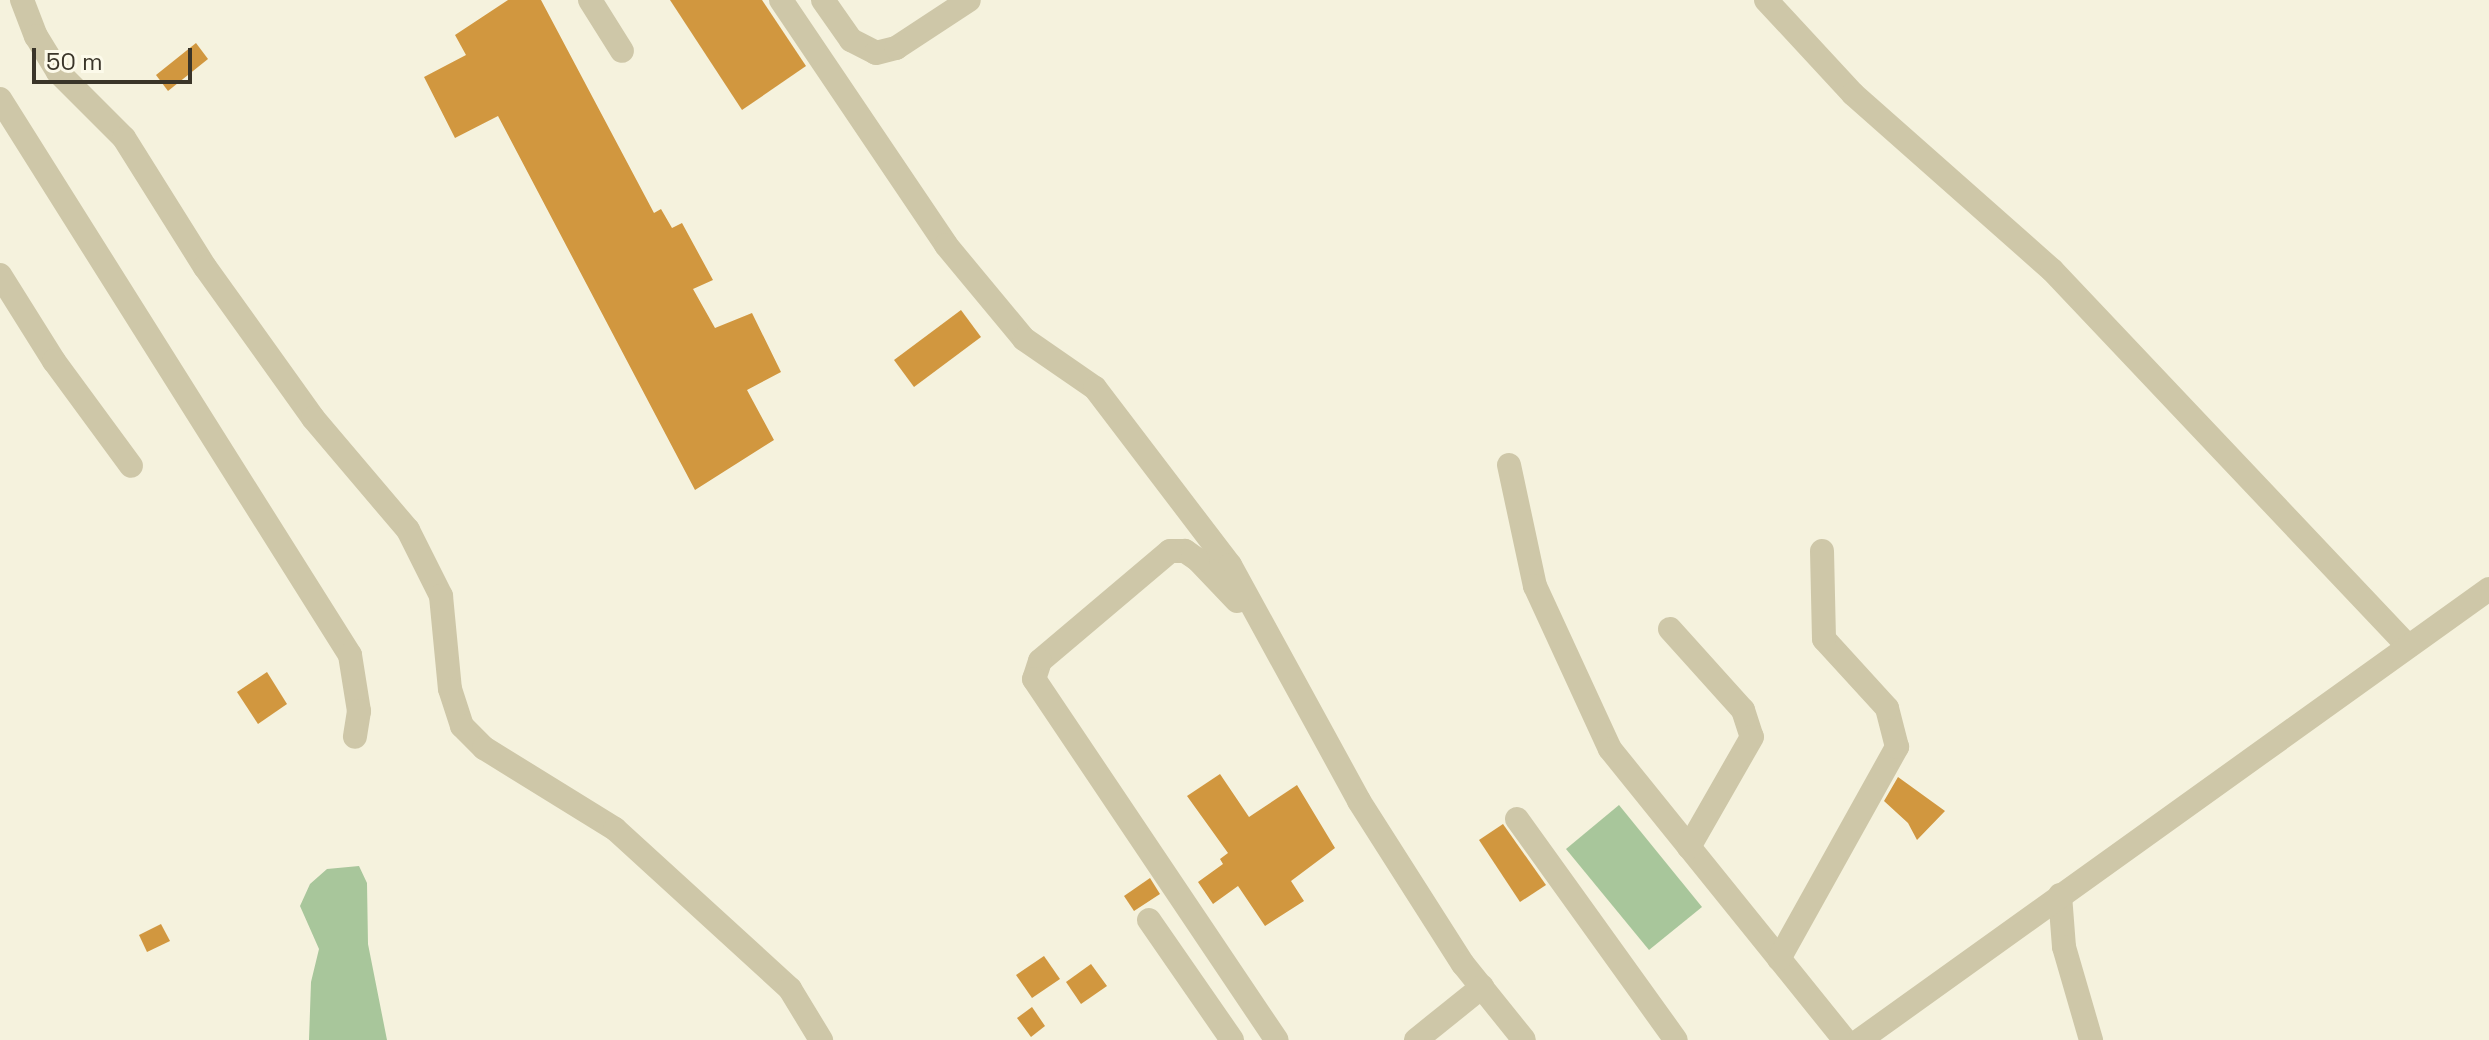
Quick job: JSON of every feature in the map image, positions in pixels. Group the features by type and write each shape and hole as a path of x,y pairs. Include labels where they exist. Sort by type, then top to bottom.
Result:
{"street":[{"path":"22,0 58,72 124,138 205,267 313,418 408,530 441,596 450,689 462,726 484,748 626,838 790,989 821,1040"},
{"path":"590,0 622,51"},
{"path":"781,0 946,245 1024,339 1095,388 1230,565 1359,801 1482,987 1524,1040"},
{"path":"823,0 851,40 876,53 896,48 969,0"},
{"path":"1766,0 1886,125 2052,270 2408,646"},
{"path":"0,99 350,655 359,711 355,737"},
{"path":"0,275 54,361 131,466"},
{"path":"1509,465 1535,586 1610,749 1845,1040"},
{"path":"1277,1040 1034,679 1040,661 1170,551 1185,551 1218,576 1280,655"},
{"path":"1779,959 1897,747 1887,708 1824,639 1822,551"},
{"path":"1860,1040 2489,589"},
{"path":"1670,629 1743,710 1752,737 1689,847"},
{"path":"1517,819 1676,1040"},
{"path":"2060,895 2064,947 2091,1040"},
{"path":"1149,920 1232,1040"},
{"path":"1416,1040 1482,987"}],"green space":[{"path":"1619,805 1702,907 1649,950 1566,849"},
{"path":"359,866 367,883 368,944 387,1040 309,1040 311,982 319,949 300,906 310,884 327,869"}],"building":[{"path":"508,0 541,0 654,213 661,209 672,228 682,223 713,280 693,289 715,328 752,313 781,372 747,390 774,440 695,490 498,116 455,138 424,77 466,55 455,35"},
{"path":"670,0 762,0 806,66 742,110"},
{"path":"196,43 208,59 168,91 156,75"},
{"path":"961,310 981,337 914,387 894,360"},
{"path":"267,672 287,704 258,724 237,692"},
{"path":"1220,774 1249,817 1297,785 1335,848 1291,881 1304,901 1265,926 1238,886 1213,904 1198,882 1223,864 1220,859 1228,853 1187,796"},
{"path":"1898,777 1945,811 1917,840 1908,823 1884,801"},
{"path":"1503,824 1546,885 1520,902 1479,840"},
{"path":"1150,878 1160,894 1134,911 1124,896"},
{"path":"161,924 170,941 147,952 139,935"},
{"path":"1044,956 1060,979 1032,998 1016,975"},
{"path":"1091,964 1107,986 1081,1004 1066,982"},
{"path":"1032,1007 1045,1026 1031,1037 1017,1018"}]}
